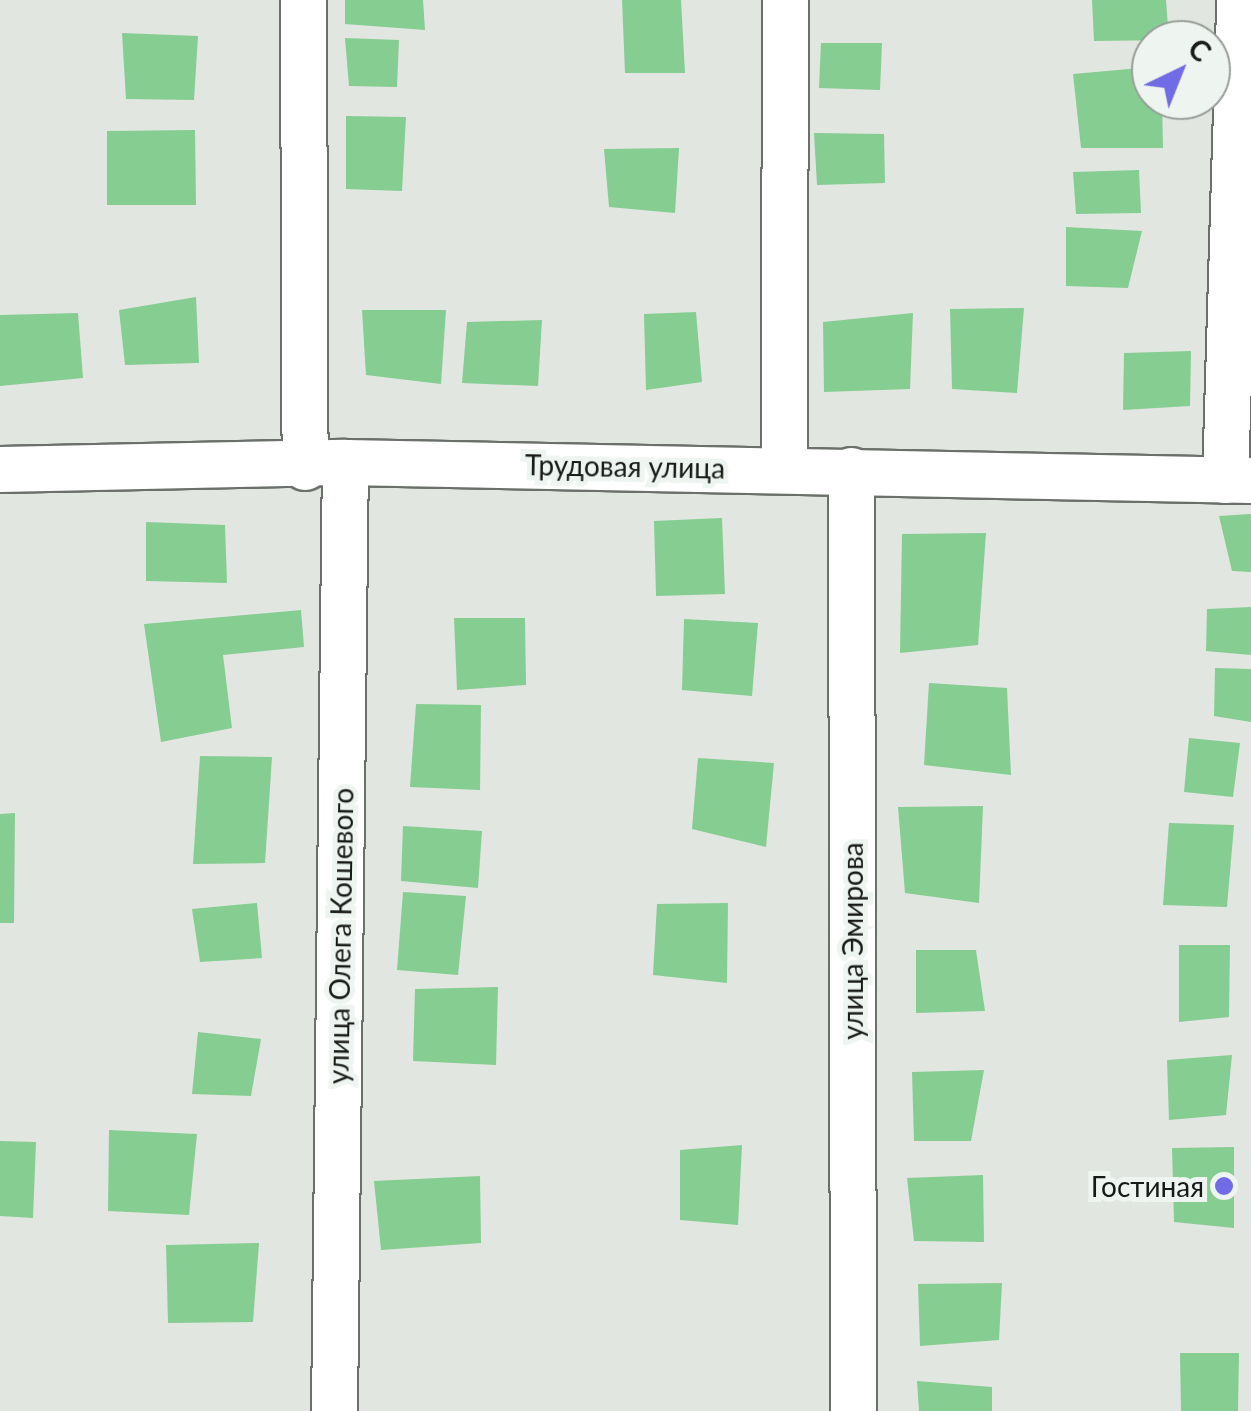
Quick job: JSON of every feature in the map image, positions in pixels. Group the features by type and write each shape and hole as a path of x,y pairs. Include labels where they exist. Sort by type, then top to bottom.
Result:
{"street":[{"name":"улица Олега Кошевого","path":"302,0 325,464 334,1411"},
{"path":"784,0 784,468"},
{"path":"1238,480 1239,0"},
{"name":"Трудовая улица","path":"0,469 325,464 784,468 1238,480"},
{"name":"улица Эмирова","path":"852,470 853,1411"}],"building":[{"path":"345,0 423,0 425,30 345,24"},
{"path":"622,0 681,0 685,73 625,73"},
{"path":"1092,0 1166,0 1168,20 1131,20 1131,41 1094,41"},
{"path":"122,33 198,36 194,100 126,99"},
{"path":"345,38 399,40 397,87 349,86"},
{"path":"821,43 882,43 880,90 819,88"},
{"path":"1131,69 1131,120 1162,120 1163,148 1081,148 1073,74"},
{"path":"346,116 406,117 402,191 346,189"},
{"path":"195,130 196,205 107,205 107,131"},
{"path":"814,133 884,134 885,183 817,185"},
{"path":"679,148 675,213 609,207 604,149"},
{"path":"1139,170 1141,213 1076,214 1073,172"},
{"path":"1066,227 1142,231 1128,288 1066,286"},
{"path":"196,297 199,363 125,365 119,310"},
{"path":"1024,308 1017,393 952,389 950,309"},
{"path":"362,310 446,310 441,384 366,375"},
{"path":"696,312 702,382 646,390 644,314"},
{"path":"78,313 83,378 0,386 0,315"},
{"path":"913,313 910,389 824,392 823,322"},
{"path":"542,320 538,386 462,383 467,322"},
{"path":"1191,351 1190,406 1123,410 1124,353"},
{"path":"1251,514 1251,572 1232,571 1219,516"},
{"path":"722,518 725,594 656,596 654,521"},
{"path":"146,522 225,525 227,583 146,581"},
{"path":"986,533 978,645 900,653 902,534"},
{"path":"1251,607 1251,655 1206,651 1207,609"},
{"path":"301,610 304,647 223,655 232,728 161,742 144,624"},
{"path":"454,618 525,618 526,685 457,690"},
{"path":"684,619 758,623 752,696 682,690"},
{"path":"1215,668 1251,669 1251,722 1214,716"},
{"path":"929,683 1007,688 1011,775 924,765"},
{"path":"416,704 481,705 480,790 410,787"},
{"path":"1189,738 1240,743 1233,797 1184,792"},
{"path":"200,756 272,757 265,863 193,864"},
{"path":"698,758 774,763 766,847 692,829"},
{"path":"983,806 979,903 905,893 898,807"},
{"path":"15,813 14,923 0,923 0,814"},
{"path":"1169,823 1234,825 1227,907 1163,905"},
{"path":"403,826 482,831 478,888 401,881"},
{"path":"403,892 466,896 458,975 397,970"},
{"path":"257,903 262,958 200,962 192,909"},
{"path":"728,903 727,983 653,975 657,904"},
{"path":"1179,945 1230,945 1229,1017 1179,1022"},
{"path":"916,950 976,950 985,1011 916,1013"},
{"path":"498,987 496,1065 413,1061 415,989"},
{"path":"198,1032 261,1039 251,1096 192,1094"},
{"path":"1232,1055 1226,1115 1169,1120 1167,1060"},
{"path":"984,1070 971,1141 914,1141 912,1072"},
{"path":"109,1130 197,1134 189,1215 108,1211"},
{"path":"0,1141 36,1142 33,1218 0,1216"},
{"path":"742,1145 738,1225 680,1220 680,1150"},
{"path":"1234,1147 1234,1228 1174,1222 1172,1148"},
{"path":"983,1175 984,1242 914,1241 907,1178"},
{"path":"480,1176 481,1243 381,1250 374,1181"},
{"path":"259,1243 253,1322 168,1323 166,1245"},
{"path":"1002,1283 999,1340 920,1346 918,1284"},
{"path":"1180,1353 1239,1353 1238,1411 1181,1411"},
{"path":"917,1381 992,1387 992,1411 919,1411"}],"place":[{"name":"Гостиная","path":"1224,1186"}]}
